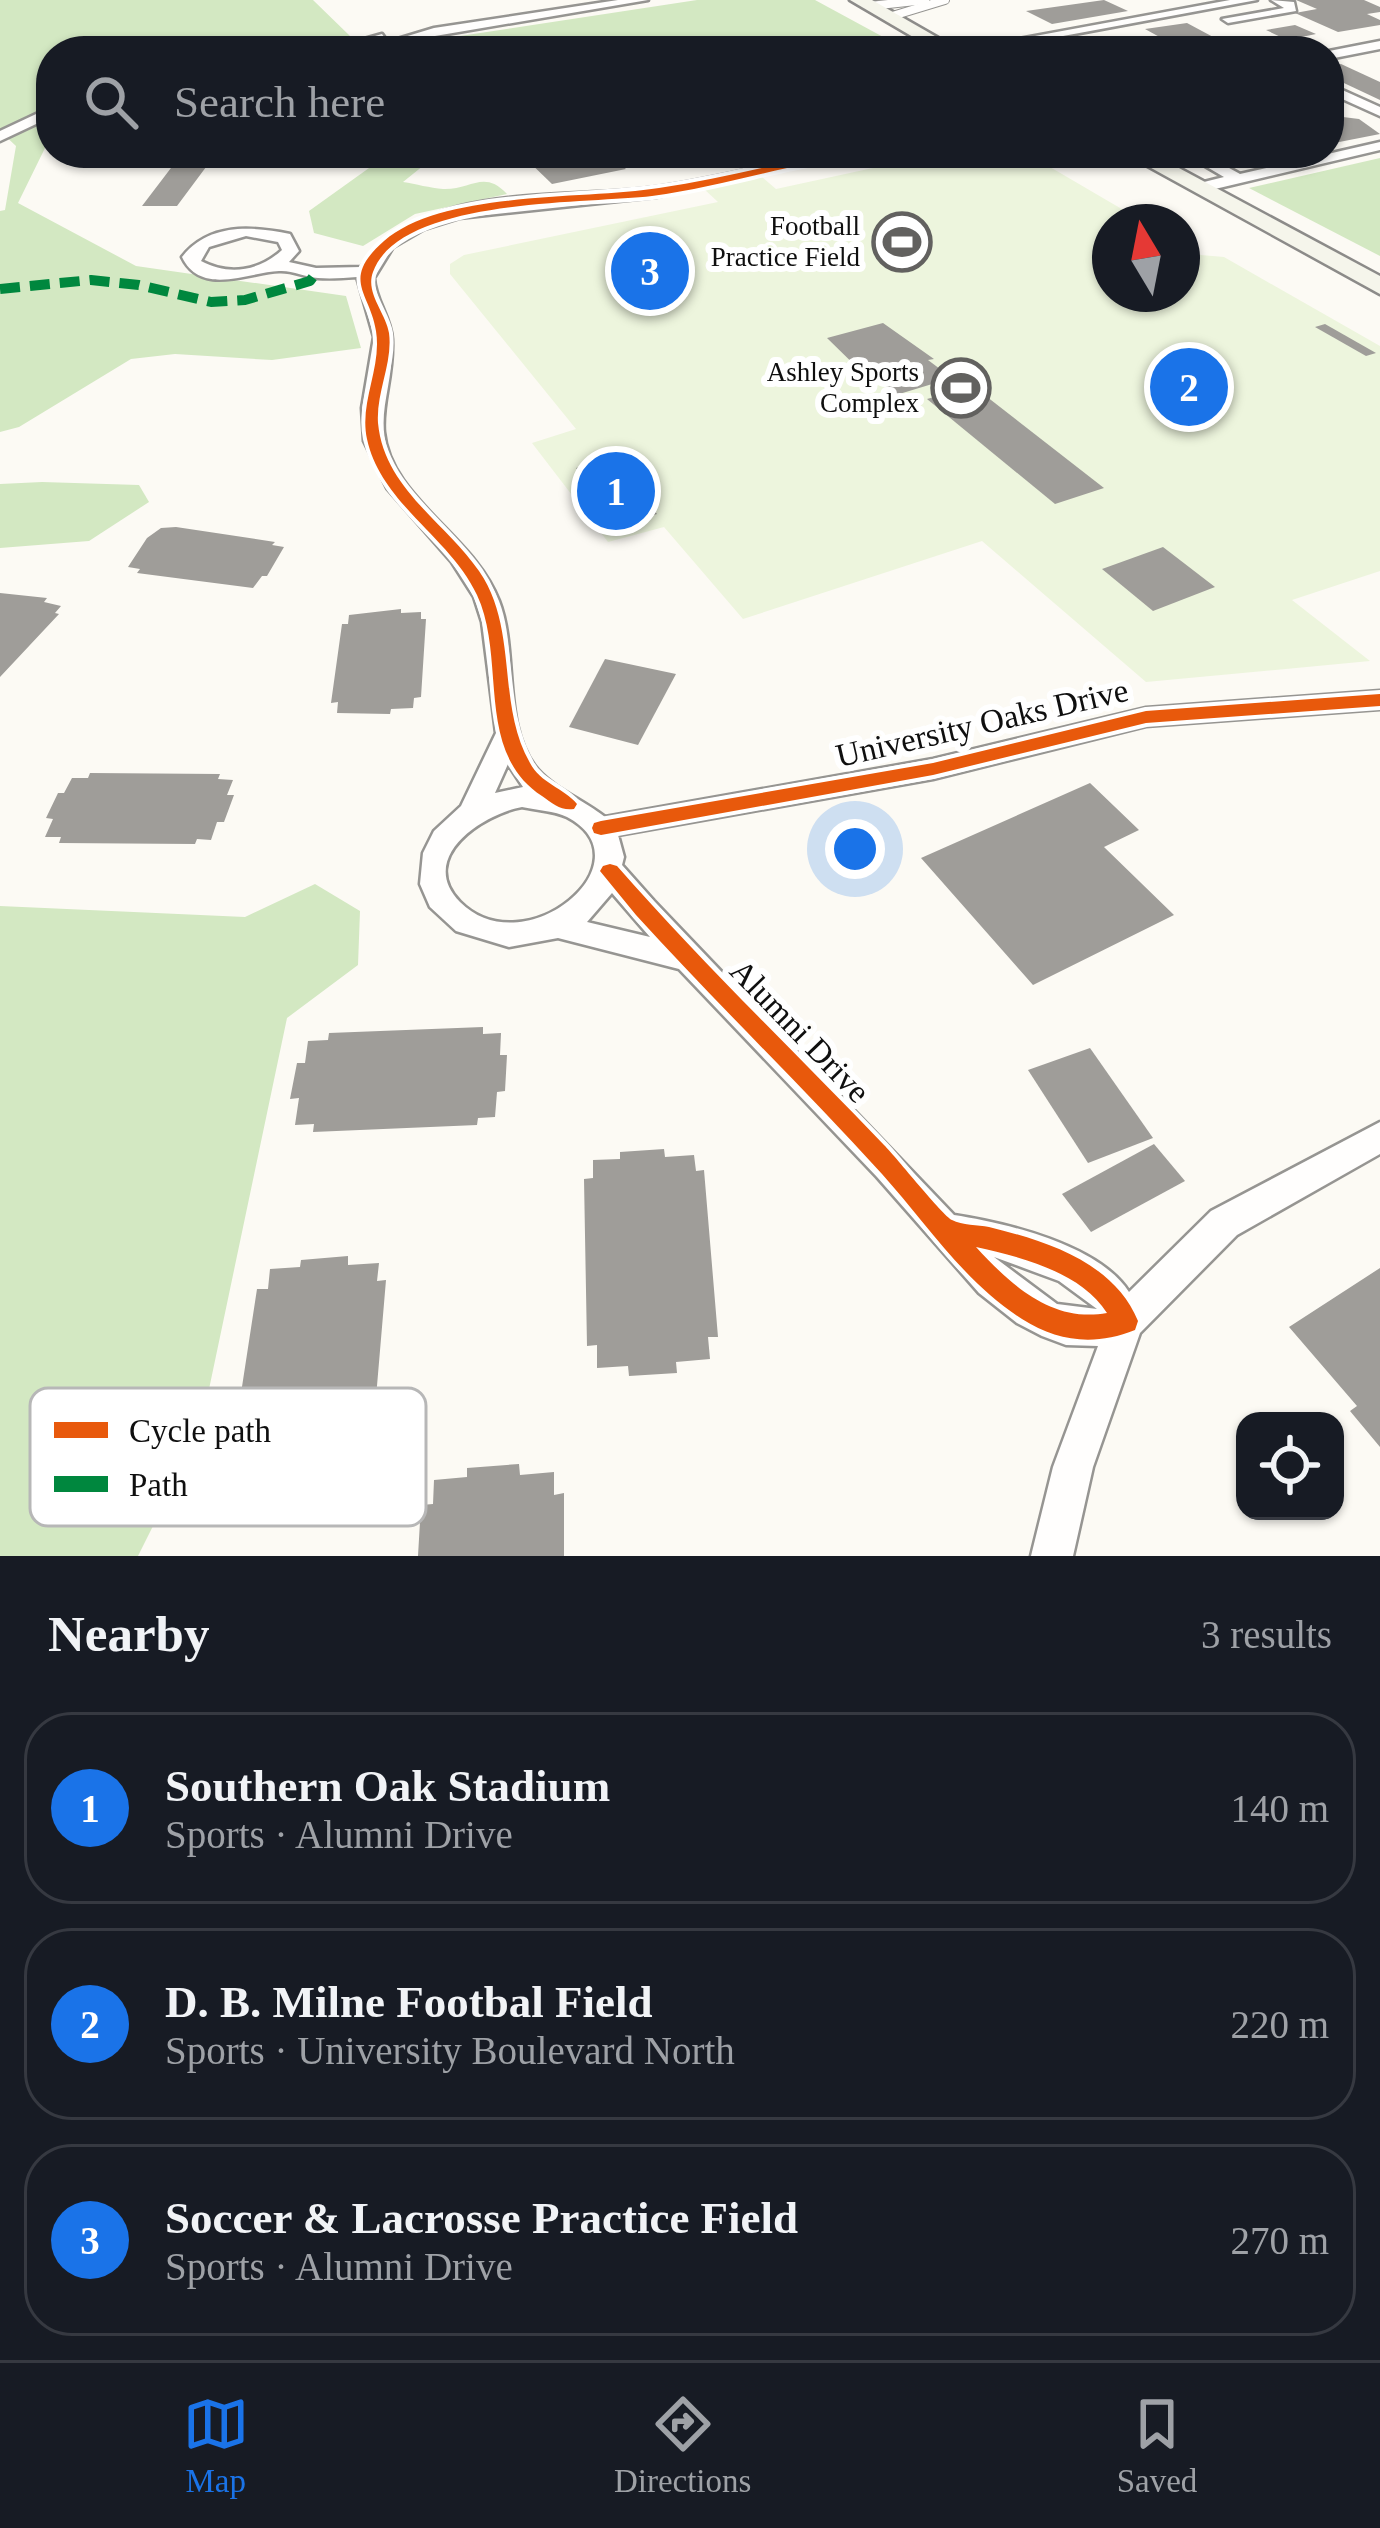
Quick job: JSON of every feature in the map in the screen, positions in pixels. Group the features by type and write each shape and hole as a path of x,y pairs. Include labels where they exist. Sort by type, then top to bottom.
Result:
{"main road":[{"path":"864,3 923,36"},
{"path":"1162,168 1380,286"}],"street":[{"path":"393,36 642,0"},
{"path":"1042,36 1251,0"},
{"path":"1202,9 1233,20 1290,11 1290,5 1277,0"},
{"path":"443,16 451,25 470,28"},
{"path":"1096,26 1110,36"},
{"path":"422,36 434,32"},
{"path":"1344,52 1380,45"},
{"path":"1344,95 1380,112"},
{"path":"0,137 36,118"},
{"path":"1344,154 1380,146"},
{"path":"568,804 522,797 472,812 451,827 437,847 431,869 435,890 448,910 469,924 496,932 556,926 584,911 601,893 610,871 610,848 601,828 568,804 527,776 508,735 497,617 484,588 380,459 371,418 383,330 365,286 366,272 397,238 456,214 531,202 653,192 770,168"},
{"path":"1220,168 1238,178"},
{"path":"1198,188 1282,168"},
{"path":"246,231 244,221 256,211"},
{"path":"276,265 291,251 284,238 246,231 203,243 191,257 194,264 230,275 276,265 316,273 366,272"},
{"name":"University Oaks Drive","path":"601,828 933,769 1146,717 1380,700"},
{"path":"472,812 508,735"},
{"name":"Alumni Drive","path":"610,871 685,958 772,1041 950,1231 986,1276 1031,1310 1082,1333 1126,1322"},
{"name":"Alumni Drive","path":"556,926 685,958"},
{"path":"1052,1556 1073,1467 1126,1322 1223,1223 1380,1137"},
{"path":"950,1231 998,1238 1105,1289 1126,1322"}],"lane":[{"path":"864,3 925,0"},
{"path":"889,17 945,0"}],"green space":[{"path":"0,0 313,0 350,36 36,36 36,166 18,203 136,266 346,296 361,348 272,360 175,354 131,359 19,427 0,432 0,211 5,210 16,146 0,131"},
{"path":"697,0 815,0 881,36 460,36"},
{"path":"1380,158 1380,256 1249,188 1344,168"},
{"path":"369,168 420,168 403,182 443,189 484,182 507,194 415,214 363,246 314,233 309,211"},
{"name":"Ashley Sports Complex","path":"873,168 1052,168 1113,204 1092,204 1092,312 1200,312 1200,254 1224,257 1380,346 1380,571 1292,600 1370,661 1146,682 982,541 743,619 664,527 608,542 532,443 576,429 450,274 450,264 464,255 718,202 704,189 762,177 776,189"},
{"path":"0,484 139,485 149,502 89,541 0,548"},
{"path":"315,884 360,911 358,965 287,1018 209,1388 30,1388 30,1526 153,1526 138,1556 0,1556 0,906 245,917"}],"building":[{"path":"1104,0 1128,11 1052,24 1026,11"},
{"path":"1296,0 1364,0 1380,7 1380,12 1367,14 1380,20 1380,25 1338,32 1295,13 1317,9"},
{"path":"1187,23 1211,36 1158,36 1145,29"},
{"path":"1295,25 1316,34 1279,36 1266,30"},
{"path":"1344,65 1380,82 1380,100 1344,83"},
{"path":"1344,117 1359,119 1380,134 1344,141"},
{"path":"171,168 205,168 177,206 142,206"},
{"path":"535,168 626,169 552,184"},
{"path":"883,323 934,359 928,360 952,378 896,395 878,380 872,382 827,338"},
{"path":"1325,324 1376,353 1366,356 1315,327"},
{"path":"973,386 1104,488 1055,504 927,399"},
{"path":"608,459 657,514 622,524 576,468"},
{"path":"161,528 284,547 267,576 253,588 137,573 140,569 128,567 147,538"},
{"path":"1163,547 1215,587 1153,611 1102,569"},
{"path":"0,593 47,598 44,602 61,606 55,613 59,614 0,677"},
{"path":"401,609 401,613 421,612 421,619 426,619 421,697 414,698 413,708 391,709 390,714 337,713 338,702 331,703 342,624 348,624 349,615"},
{"path":"605,659 676,674 638,745 569,727"},
{"path":"90,773 220,774 218,779 233,780 227,795 234,795 211,840 197,839 195,844 59,843 61,837 45,837 53,819 46,818 58,793 64,793 72,778 88,778"},
{"path":"1090,783 1139,830 1104,847 1174,915 1033,985 921,858"},
{"path":"483,1027 483,1034 501,1033 500,1055 507,1055 505,1091 497,1092 495,1117 478,1118 477,1125 313,1132 314,1124 295,1125 299,1098 290,1099 297,1063 305,1063 308,1041 328,1040 329,1033"},
{"path":"1090,1048 1153,1138 1088,1163 1028,1070"},
{"path":"1154,1144 1185,1181 1091,1232 1062,1194"},
{"path":"664,1149 665,1157 694,1155 696,1171 704,1170 718,1337 708,1337 710,1359 676,1362 677,1373 629,1376 628,1366 597,1368 597,1345 587,1346 584,1179 593,1178 593,1160 620,1159 620,1152"},
{"path":"348,1256 348,1265 379,1263 377,1281 386,1280 377,1388 242,1388 257,1289 268,1289 270,1269 300,1267 301,1260"},
{"path":"1380,1268 1380,1447 1350,1411 1357,1406 1289,1327"},
{"path":"519,1464 520,1475 554,1472 554,1495 564,1493 564,1556 418,1556 420,1526 426,1526 426,1505 433,1504 434,1480 467,1477 467,1468"}],"marked path":[{"path":"0,289 91,280 139,285 211,302 245,300 310,281 316,273"}],"cycle path":[{"path":"568,804 529,777 513,749 486,597 473,574 409,502 382,463 371,418 383,337 365,278 388,244 418,226 456,213 656,192 773,168"},
{"path":"601,828 933,769 1146,717 1380,700"},
{"path":"610,871 992,1281 1030,1310 1066,1326 1087,1328 1126,1321 1107,1292 1072,1268 1009,1244 950,1231"}],"place":[{"name":"Football Practice Field","path":"902,242"},
{"name":"Soccer & Lacrosse Practice Field","path":"650,271"},
{"name":"D. B. Milne Footbal Field","path":"1189,387"},
{"name":"Ashley Sports Complex","path":"961,388"},
{"name":"Southern Oak Stadium","path":"616,491"}]}
